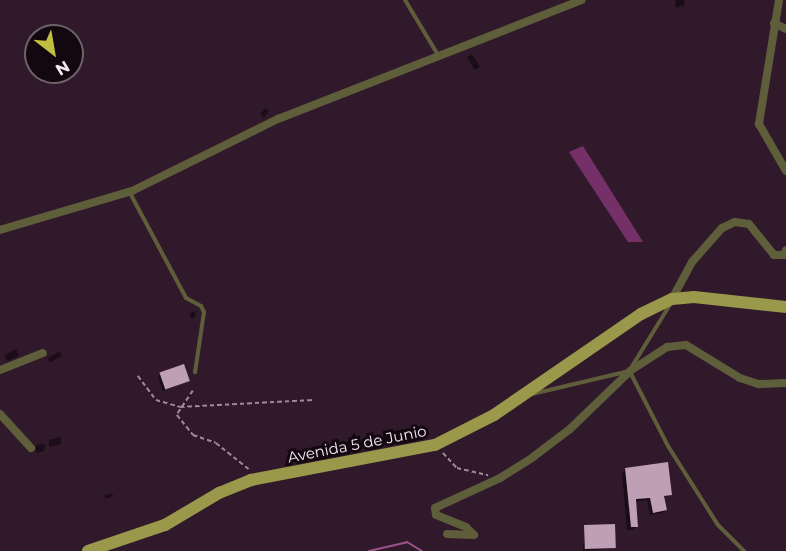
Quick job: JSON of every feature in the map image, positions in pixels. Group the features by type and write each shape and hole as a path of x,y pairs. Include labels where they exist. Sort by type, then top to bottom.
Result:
{"main road":[{"name":"Avenida 5 de Junio","path":"88,551 165,525 219,493 260,478 435,445 525,395 641,314 672,300 694,297 786,307"}],"street":[{"path":"0,230 130,192 278,119 582,0"},
{"path":"779,0 759,124 786,171"},
{"path":"774,24 786,29"},
{"path":"672,300 692,262 722,228 735,222 749,224 774,255 784,255 786,250"},
{"path":"447,534 474,535 466,527 436,515 435,508 500,478 570,429 630,371 677,344 686,345 740,378 759,384 786,383"},
{"path":"0,370 43,353"},
{"path":"0,414 31,448"}],"lane":[{"path":"405,0 438,56"},
{"path":"130,192 186,298 201,306 204,312 195,372"},
{"path":"525,395 630,371 672,300"},
{"path":"630,371 668,446 718,525 744,551"}],"path":[{"path":"138,376 156,400 180,407 314,400"},
{"path":"193,391 180,407 177,415 193,435 216,443 260,478"},
{"path":"435,445 457,468 500,478"}],"shaded area":[{"path":"583,146 643,242 628,242 569,152"}],"building":[{"path":"184,364 190,381 165,389 159,372"},
{"path":"668,462 672,495 664,496 667,510 653,513 650,498 636,499 638,527 631,527 625,468"},
{"path":"615,524 616,548 585,549 584,525"}],"waterway":[{"path":"369,551 407,542 422,551"}]}
